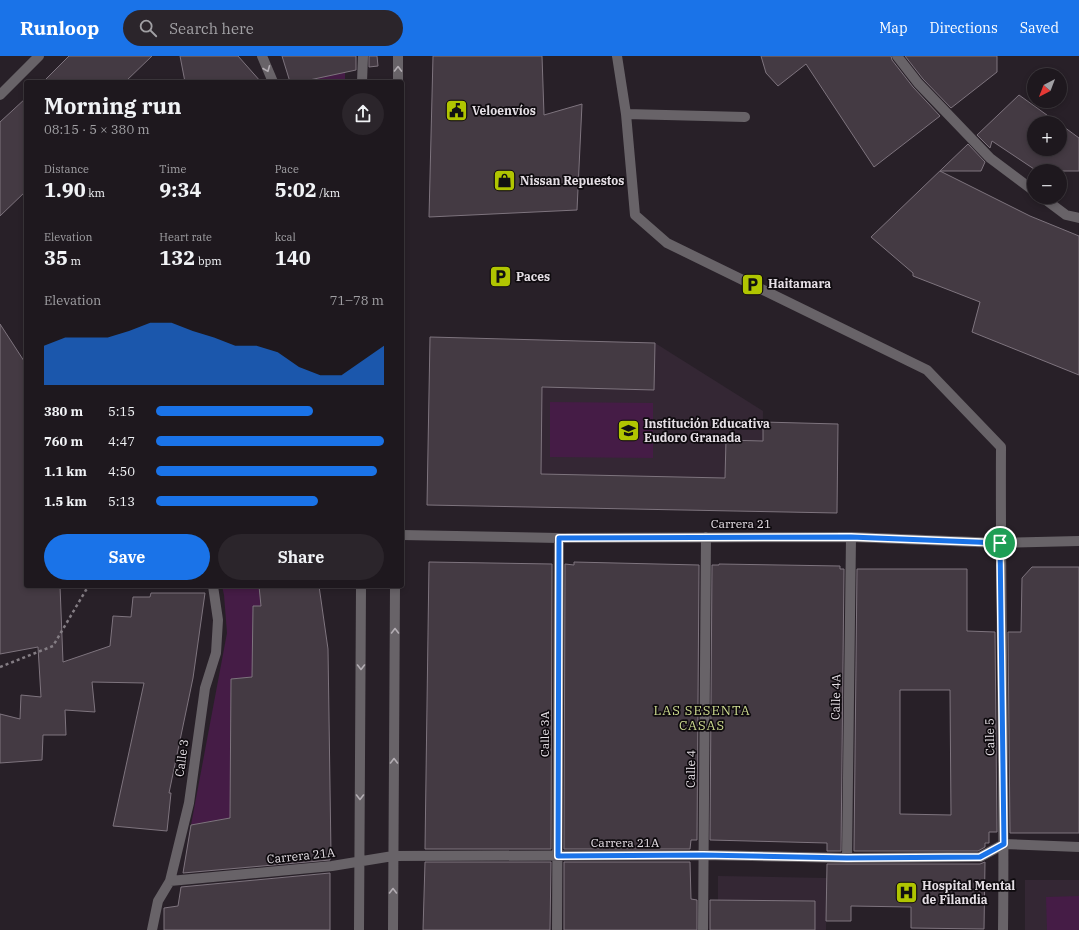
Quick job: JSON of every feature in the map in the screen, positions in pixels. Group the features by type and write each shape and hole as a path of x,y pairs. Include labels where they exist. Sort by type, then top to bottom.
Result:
{"street":[{"path":"0,95 39,56"},
{"path":"262,56 271,80"},
{"path":"362,80 363,56"},
{"path":"398,56 398,80"},
{"name":"Calle 5","path":"617,56 626,114 635,215 667,243 927,370 1001,446 1000,543 1004,844 1003,930"},
{"path":"896,56 918,83 990,158 1027,186"},
{"path":"626,114 745,117"},
{"path":"1051,204 1066,215 1079,218"},
{"name":"Carrera 21","path":"404,535 559,538 851,537 1000,543 1079,542"},
{"name":"Calle 4","path":"703,930 706,537"},
{"name":"Calle 4A","path":"847,858 851,537"},
{"name":"Calle 3A","path":"557,930 559,538"},
{"name":"Calle 3","path":"152,930 158,901 170,881 189,803 205,688 216,653 218,620 213,588"},
{"path":"359,930 361,588"},
{"path":"393,930 395,588"},
{"path":"1004,844 1079,847"},
{"name":"Carrera 21A","path":"170,881 332,866 393,856 703,855 847,858 980,857 1004,844"}],"path":[{"path":"0,667 53,646 88,588"}],"shaded area":[{"path":"341,73 345,73 345,80 309,80"},
{"name":"Institución Educativa Eudoro Granada","path":"495,339 655,343 763,411 762,511 492,507"},
{"path":"550,402 653,403 653,458 550,457"},
{"path":"222,588 259,588 261,606 253,606 252,652 255,677 232,679 230,818 191,825 227,633"},
{"path":"718,876 827,878 826,930 718,930"},
{"path":"1025,880 1079,880 1079,930 1025,930"},
{"path":"1079,896 1079,930 1047,930 1046,897"}],"building":[{"path":"69,56 152,56 127,80 45,80"},
{"path":"180,56 238,56 259,80 185,80"},
{"path":"282,56 356,56 356,70 309,80 289,80"},
{"path":"369,56 377,56 378,66 369,67"},
{"path":"433,56 542,56 544,115 582,104 577,210 429,217"},
{"path":"761,56 891,56 892,60 913,87 940,116 874,167 806,64 778,86 766,73"},
{"path":"905,56 997,56 997,72 951,108 923,79"},
{"path":"1019,95 1027,101 1027,108 1037,108 1048,116 1027,116 1027,156 1067,156 1067,129 1079,138 1079,171 1067,171 1067,164 1027,164 992,141 990,148 977,135"},
{"path":"24,100 24,193 0,216 0,122"},
{"path":"968,144 985,162 981,171 940,171 1030,216 1079,236 1079,375 972,332 980,302 913,276 913,273 871,237"},
{"path":"0,324 24,361 24,588 60,588 63,662 110,646 113,616 131,617 133,597 150,597 151,593 205,593 193,678 169,793 171,793 167,831 113,826 144,683 92,682 95,712 65,710 66,735 43,735 42,760 0,763 0,714 20,719 21,695 41,697 38,647 0,654"},
{"path":"430,337 655,343 654,390 542,387 541,474 725,478 726,440 763,441 763,422 838,424 837,513 427,505"},
{"path":"429,562 552,564 551,849 425,849"},
{"path":"574,562 699,565 697,840 691,840 690,849 564,849 565,564 574,565"},
{"path":"712,565 840,566 840,569 844,569 841,851 827,851 827,843 710,840"},
{"path":"1032,567 1079,567 1079,833 1010,833 1008,632 1021,632 1022,578"},
{"path":"857,569 967,569 967,631 995,632 997,832 989,832 989,843 985,843 985,847 978,851 854,851","holes":["900,690 950,690 951,815 900,814"]},
{"path":"259,588 319,588 328,649 330,860 183,873 191,825 230,818 231,679 252,677 253,606 261,606"},
{"path":"425,862 551,862 550,930 423,930"},
{"path":"564,862 690,862 691,899 697,900 697,930 564,930"},
{"name":"Hospital Mental de Filandia","path":"985,862 984,929 911,928 911,907 851,906 851,921 826,921 827,864 980,864"},
{"path":"330,873 330,930 164,930 164,908 178,906 181,887"},
{"path":"710,900 815,901 815,930 710,930"}],"place":[{"name":"Veloenvíos","path":"457,111"},
{"name":"Nissan Repuestos","path":"504,181"},
{"name":"Paces","path":"501,277"},
{"name":"Haitamara","path":"753,284"},
{"name":"Institución Educativa Eudoro Granada","path":"628,431"},
{"name":"Hospital Mental de Filandia","path":"906,893"}],"district":[{"name":"LAS SESENTA CASAS","path":"702,718"}],"route":[{"path":"851,537 1000,543 1004,844 980,857 847,858 703,855 558,856 559,538 851,537"}]}
